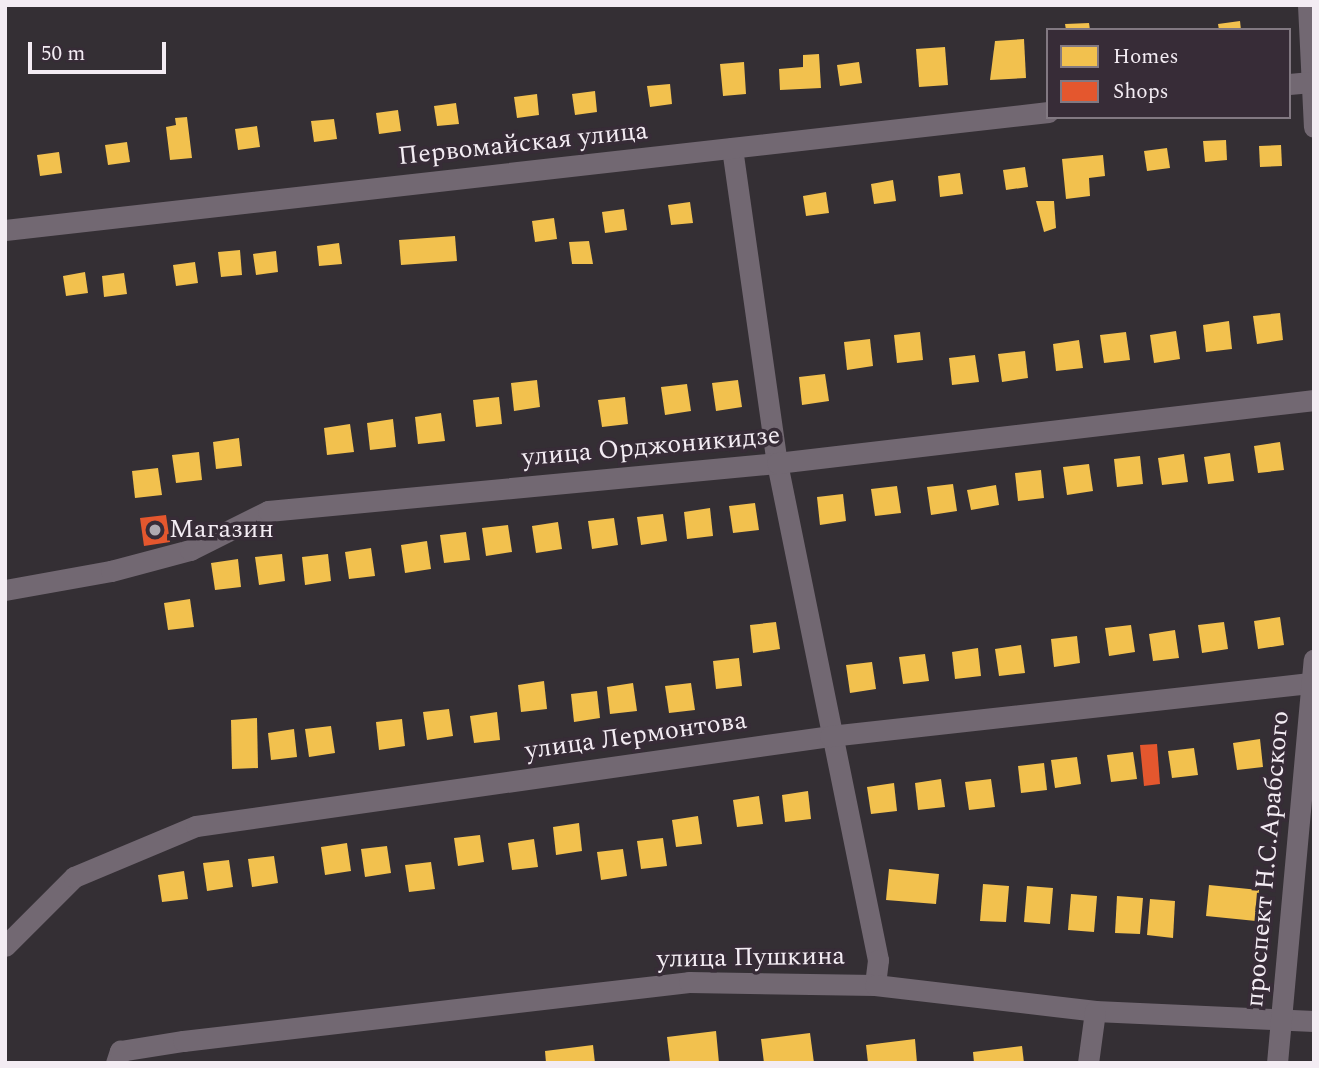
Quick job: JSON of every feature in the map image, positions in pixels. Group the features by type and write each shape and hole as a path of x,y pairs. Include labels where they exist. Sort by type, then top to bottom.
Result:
{"street":[{"path":"1308,5 1300,83 1314,127"},
{"name":"Первомайская улица","path":"5,230 1046,112"},
{"path":"732,148 777,463 830,736 878,960 875,985"},
{"name":"улица Орджоникидзе","path":"5,590 111,571 190,550 268,511 777,463 1314,400"},
{"name":"проспект Н.С.Арабского","path":"1277,1063 1314,660"},
{"name":"улица Лермонтова","path":"5,946 74,877 196,826 830,736 1312,683"},
{"name":"улица Пушкина","path":"116,1063 120,1051 183,1041 689,982 875,985 1095,1011 1314,1021"},
{"path":"1088,1063 1095,1011"}],"building: Homes":[{"path":"1240,21 1241,28 1219,28 1218,24"},
{"path":"1089,23 1090,28 1066,28 1065,24"},
{"path":"1024,39 1026,78 990,80 995,41"},
{"path":"945,47 948,85 919,87 916,49"},
{"path":"819,54 821,88 780,90 779,69 803,67 803,55"},
{"path":"744,62 746,94 723,96 720,64"},
{"path":"859,62 862,83 840,86 837,65"},
{"path":"670,84 672,104 650,107 647,86"},
{"path":"595,91 597,112 575,115 572,94"},
{"path":"537,94 539,115 517,118 514,97"},
{"path":"456,103 459,124 437,126 434,106"},
{"path":"398,110 401,131 379,134 376,113"},
{"path":"187,117 192,158 170,160 166,127 176,125 175,118"},
{"path":"334,119 337,139 314,142 311,121"},
{"path":"257,126 260,147 238,150 235,129"},
{"path":"1226,140 1227,160 1205,162 1203,141"},
{"path":"127,142 130,162 108,165 105,145"},
{"path":"1281,145 1282,166 1260,167 1259,146"},
{"path":"1167,148 1170,168 1147,171 1144,151"},
{"path":"59,152 62,173 40,176 37,155"},
{"path":"1103,155 1105,176 1089,178 1090,196 1066,199 1062,159"},
{"path":"1025,167 1028,187 1006,190 1003,170"},
{"path":"960,173 963,194 940,197 938,176"},
{"path":"893,180 896,201 874,204 871,184"},
{"path":"826,192 829,213 806,216 803,196"},
{"path":"1036,201 1054,201 1056,228 1044,232"},
{"path":"690,202 693,223 671,225 668,205"},
{"path":"624,209 627,230 605,233 602,212"},
{"path":"554,218 557,239 535,242 532,221"},
{"path":"455,236 457,261 401,265 399,240"},
{"path":"589,241 593,264 572,264 569,242"},
{"path":"339,243 342,264 319,266 317,246"},
{"path":"240,250 242,275 221,277 218,252"},
{"path":"276,251 278,272 256,275 253,254"},
{"path":"195,262 198,283 176,286 173,265"},
{"path":"85,272 88,293 66,296 63,276"},
{"path":"124,273 127,294 104,297 102,276"},
{"path":"1280,313 1283,340 1257,344 1253,316"},
{"path":"1229,321 1232,349 1206,352 1203,325"},
{"path":"1176,331 1180,359 1154,363 1150,335"},
{"path":"920,332 923,360 897,363 894,335"},
{"path":"1126,332 1130,360 1104,363 1100,335"},
{"path":"870,339 873,366 847,370 844,342"},
{"path":"1079,340 1083,368 1056,371 1053,344"},
{"path":"1025,351 1028,378 1002,382 998,354"},
{"path":"975,355 979,382 952,385 949,358"},
{"path":"825,374 829,401 802,405 799,377"},
{"path":"537,380 540,407 514,411 511,383"},
{"path":"738,380 742,407 716,411 712,383"},
{"path":"687,384 691,411 665,415 661,387"},
{"path":"499,397 502,424 476,427 473,400"},
{"path":"625,397 628,424 602,427 598,400"},
{"path":"441,413 445,441 418,444 415,417"},
{"path":"393,419 396,447 370,450 367,423"},
{"path":"350,424 354,452 327,455 324,428"},
{"path":"239,438 242,466 216,469 213,442"},
{"path":"1280,442 1284,470 1258,473 1254,446"},
{"path":"199,452 202,480 176,483 172,455"},
{"path":"1230,453 1234,481 1208,484 1204,457"},
{"path":"1184,454 1188,482 1162,485 1158,458"},
{"path":"1140,456 1143,484 1117,487 1114,459"},
{"path":"1089,464 1093,491 1067,495 1063,467"},
{"path":"158,468 162,495 135,498 132,471"},
{"path":"1041,470 1044,498 1018,501 1015,473"},
{"path":"953,484 957,511 931,515 927,487"},
{"path":"996,485 999,505 971,510 967,490"},
{"path":"897,486 901,513 875,516 871,489"},
{"path":"843,494 846,521 820,525 817,497"},
{"path":"755,503 759,530 733,533 729,506"},
{"path":"710,508 713,536 687,539 684,512"},
{"path":"663,514 667,541 641,545 637,517"},
{"path":"614,518 618,545 592,549 588,521"},
{"path":"558,522 562,549 536,553 532,526"},
{"path":"508,525 512,552 486,556 482,528"},
{"path":"466,532 470,560 444,563 440,535"},
{"path":"427,541 431,569 405,573 401,545"},
{"path":"371,548 375,576 349,579 345,552"},
{"path":"282,554 285,581 259,585 255,557"},
{"path":"328,554 331,581 305,585 302,557"},
{"path":"238,559 241,587 215,590 211,563"},
{"path":"190,599 194,627 168,630 164,603"},
{"path":"1280,617 1284,645 1258,649 1254,621"},
{"path":"776,622 780,649 753,653 750,625"},
{"path":"1224,622 1228,649 1202,653 1198,625"},
{"path":"1131,625 1135,652 1109,656 1105,628"},
{"path":"1175,630 1179,658 1153,661 1149,634"},
{"path":"1077,636 1080,663 1054,667 1051,639"},
{"path":"1021,645 1025,673 999,676 995,649"},
{"path":"978,648 981,676 955,679 952,652"},
{"path":"925,654 929,681 903,684 899,657"},
{"path":"739,658 742,686 716,689 713,661"},
{"path":"872,662 876,689 850,693 846,665"},
{"path":"544,681 547,709 521,712 518,685"},
{"path":"633,683 637,711 610,714 607,687"},
{"path":"691,683 695,710 669,713 665,686"},
{"path":"597,691 600,718 574,722 571,694"},
{"path":"449,709 453,736 427,740 423,712"},
{"path":"497,712 500,740 474,743 470,716"},
{"path":"257,718 258,768 232,769 231,720"},
{"path":"402,719 405,746 379,750 376,722"},
{"path":"331,726 335,753 309,757 305,729"},
{"path":"294,729 297,757 271,760 268,733"},
{"path":"1260,739 1263,767 1237,770 1233,743"},
{"path":"1194,748 1198,775 1172,778 1168,751"},
{"path":"1133,752 1137,779 1111,782 1107,755"},
{"path":"1077,757 1081,784 1055,788 1051,760"},
{"path":"1044,763 1047,790 1021,793 1018,766"},
{"path":"941,779 945,807 918,810 915,783"},
{"path":"991,779 995,807 969,810 965,782"},
{"path":"894,783 897,811 871,814 867,787"},
{"path":"808,791 811,819 785,822 782,795"},
{"path":"759,796 763,824 737,827 733,800"},
{"path":"698,816 702,844 676,847 672,820"},
{"path":"579,823 582,851 556,855 553,827"},
{"path":"480,835 484,862 458,866 454,838"},
{"path":"663,838 667,866 641,869 637,841"},
{"path":"534,839 538,867 512,870 508,843"},
{"path":"347,843 351,871 325,875 321,847"},
{"path":"387,846 391,873 365,877 361,849"},
{"path":"623,849 627,876 601,880 597,852"},
{"path":"274,856 278,883 252,887 248,859"},
{"path":"229,860 233,887 207,891 203,863"},
{"path":"431,862 435,889 409,892 405,865"},
{"path":"889,869 939,874 936,904 886,900"},
{"path":"184,871 188,899 162,902 158,875"},
{"path":"983,884 1009,886 1006,922 980,921"},
{"path":"1209,885 1259,890 1256,921 1206,916"},
{"path":"1027,886 1053,888 1050,924 1024,922"},
{"path":"1071,894 1097,896 1094,932 1068,930"},
{"path":"1117,896 1143,898 1140,934 1115,933"},
{"path":"1150,899 1175,901 1173,938 1147,935"},
{"path":"716,1031 719,1063 670,1063 667,1037"},
{"path":"810,1033 814,1063 764,1063 761,1039"},
{"path":"915,1039 917,1063 868,1063 866,1045"},
{"path":"593,1045 595,1063 546,1063 545,1051"},
{"path":"1022,1046 1024,1063 974,1063 973,1052"}],"building: Shops":[{"name":"Магазин","path":"166,515 170,542 144,546 140,518"},
{"path":"1157,744 1160,784 1144,786 1140,745"}],"place":[{"name":"Магазин","path":"155,530"}]}
